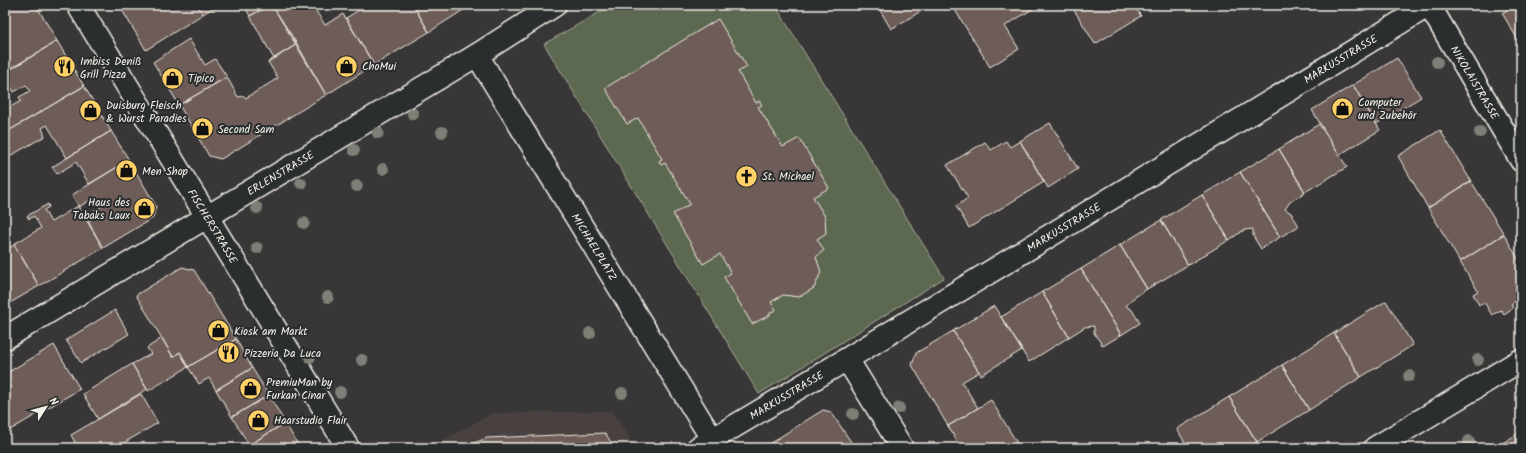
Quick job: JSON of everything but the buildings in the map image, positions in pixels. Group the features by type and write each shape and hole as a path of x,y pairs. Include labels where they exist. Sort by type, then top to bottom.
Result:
{"street":[{"name":"FISCHERSTRASSE","path":"78,5 348,448"},
{"name":"ERLENSTRASSE","path":"5,338 477,55 555,5"},
{"name":"NIKOLAISTRASSE","path":"1429,5 1521,160"},
{"name":"MARKUSSTRASSE","path":"705,444 1429,5"},
{"name":"MICHAELPLATZ","path":"477,55 705,444"},
{"path":"847,359 902,448"},
{"path":"1375,448 1521,360"}],"shaded area":[{"path":"613,411 636,448 428,448 493,413"}],"green space":[{"path":"612,5 775,5 944,278 759,394 544,44"}],"place":[{"name":"ChoMui","path":"347,66"},
{"name":"Imbiss Deniß Grill Pizza","path":"64,67"},
{"name":"Tipico","path":"173,78"},
{"name":"Computer und Zubehör","path":"1343,108"},
{"name":"Duisburg Fleisch & Wurst Paradies","path":"90,111"},
{"name":"Second Sam","path":"203,129"},
{"name":"Men Shop","path":"127,171"},
{"name":"St. Michael","path":"747,176"},
{"name":"Haus des Tabaks Laux","path":"145,208"},
{"name":"Kiosk am Markt","path":"218,331"},
{"name":"Pizzeria Da Luca","path":"228,353"},
{"name":"PremiuMan by Furkan Cinar","path":"251,388"},
{"name":"Haarstudio Flair","path":"259,420"}]}
